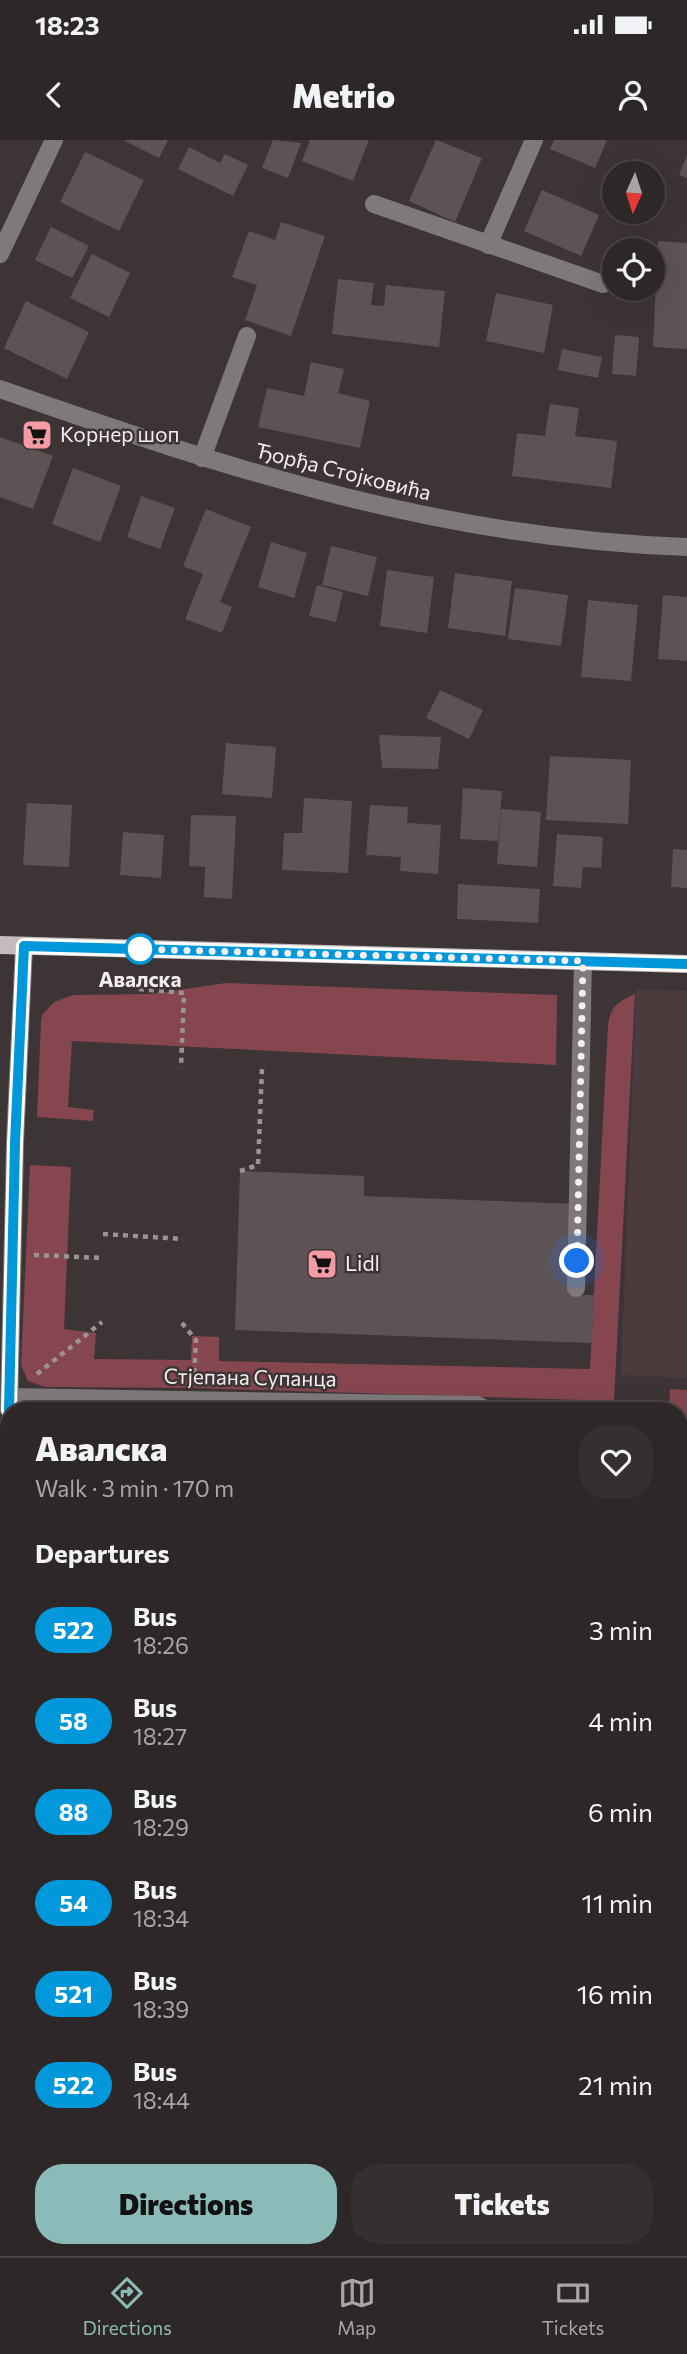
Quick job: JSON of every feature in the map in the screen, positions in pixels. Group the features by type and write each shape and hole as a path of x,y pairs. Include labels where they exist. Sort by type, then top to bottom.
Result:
{"main road":[{"path":"0,945 687,964"}],"street":[{"path":"0,254 54,140"},
{"path":"488,245 534,140"},
{"path":"374,204 602,284"},
{"path":"202,458 247,337"},
{"name":"Ђорђа Стојковића","path":"0,388 202,458 364,503 485,528 603,542 687,547"},
{"path":"9,1402 5,1358 6,1285 24,946"},
{"path":"576,1288 583,961"},
{"name":"Стјепана Супанца","path":"14,1402 28,1397 257,1402"}],"path":[{"path":"139,989 184,993 180,1068"},
{"path":"240,1171 258,1165 262,1069"},
{"path":"103,1234 183,1238"},
{"path":"26,1255 103,1258"},
{"path":"28,1397 28,1381 102,1322"},
{"path":"182,1323 196,1340 194,1399"}],"shaded area":[{"path":"226,983 557,995 556,1065 72,1041 68,1107 94,1110 93,1121 37,1117 41,1021 42,1015 54,1002 73,995 152,994"},
{"path":"636,990 687,991 687,1378 621,1375"},
{"path":"635,994 614,1401 194,1388 45,1387 28,1381 21,1365 30,1165 71,1167 64,1329 96,1333 94,1359 191,1360 192,1336 219,1337 219,1361 590,1369 608,1025 616,1005"},
{"path":"670,1389 687,1390 687,1402 669,1402"}],"building":[{"path":"123,140 168,140 159,158"},
{"path":"273,140 301,143 288,178 262,168"},
{"path":"310,140 369,140 353,181 302,161"},
{"path":"436,140 482,158 455,222 409,201"},
{"path":"554,140 607,140 595,168 550,149"},
{"path":"189,147 220,163 225,154 248,165 233,196 178,169"},
{"path":"85,152 144,180 119,231 60,202"},
{"path":"687,155 687,178 679,175"},
{"path":"542,190 599,215 581,256 524,231"},
{"path":"281,222 325,236 291,336 245,320 257,285 232,277 249,231 275,240"},
{"path":"51,227 89,246 72,278 35,260"},
{"path":"665,241 687,243 687,349 653,347 655,301 665,301"},
{"path":"92,254 130,273 109,317 70,298"},
{"path":"338,279 374,283 371,305 384,306 386,285 445,291 439,347 332,334"},
{"path":"496,293 553,305 544,353 486,341"},
{"path":"26,301 89,332 67,379 4,348"},
{"path":"615,335 639,337 636,376 612,374"},
{"path":"562,349 602,357 598,378 558,370"},
{"path":"311,362 344,369 338,393 370,401 360,448 258,427 267,388 304,396"},
{"path":"550,404 579,408 575,436 617,441 611,488 512,476 517,433 545,436"},
{"path":"0,437 53,456 33,509 0,497"},
{"path":"73,468 121,486 100,542 52,524"},
{"path":"141,496 175,508 160,549 127,537"},
{"path":"206,509 251,527 220,602 232,607 222,633 185,619 203,574 183,566"},
{"path":"271,542 307,553 294,598 258,587"},
{"path":"331,546 377,557 368,596 322,585"},
{"path":"387,570 434,577 427,633 380,626"},
{"path":"455,573 512,581 505,636 448,628"},
{"path":"317,585 343,592 336,622 309,616"},
{"path":"515,588 568,595 561,646 508,639"},
{"path":"663,595 687,597 687,661 658,659"},
{"path":"588,600 638,605 631,681 581,677"},
{"path":"440,690 483,710 469,739 426,718"},
{"path":"379,735 441,737 438,769 382,768"},
{"path":"226,743 276,747 272,798 222,794"},
{"path":"550,756 631,760 628,824 546,820"},
{"path":"463,788 502,791 498,841 460,839"},
{"path":"304,798 352,801 348,873 282,870 284,833 302,833"},
{"path":"27,803 72,805 69,867 23,865"},
{"path":"370,805 408,807 407,823 441,825 438,874 400,871 401,857 366,855"},
{"path":"501,809 541,812 537,867 497,864"},
{"path":"191,815 236,816 232,899 204,897 205,867 189,866"},
{"path":"123,832 164,835 161,878 120,875"},
{"path":"557,834 603,837 601,868 583,867 581,888 553,886"},
{"path":"673,849 687,850 687,888 671,887"},
{"path":"458,884 540,889 538,923 457,919"},
{"path":"240,1171 364,1176 364,1196 577,1204 573,1295 594,1295 592,1343 235,1330"}],"bus line":[{"name":"522","path":"9,1402 15,1143 24,946 687,964"}],"place":[{"name":"Корнер шоп","path":"37,435"},
{"name":"Авалска","path":"140,949"},
{"name":"Lidl","path":"322,1264"}],"route":[{"path":"140,949 132,949 583,961 577,1261"}]}
